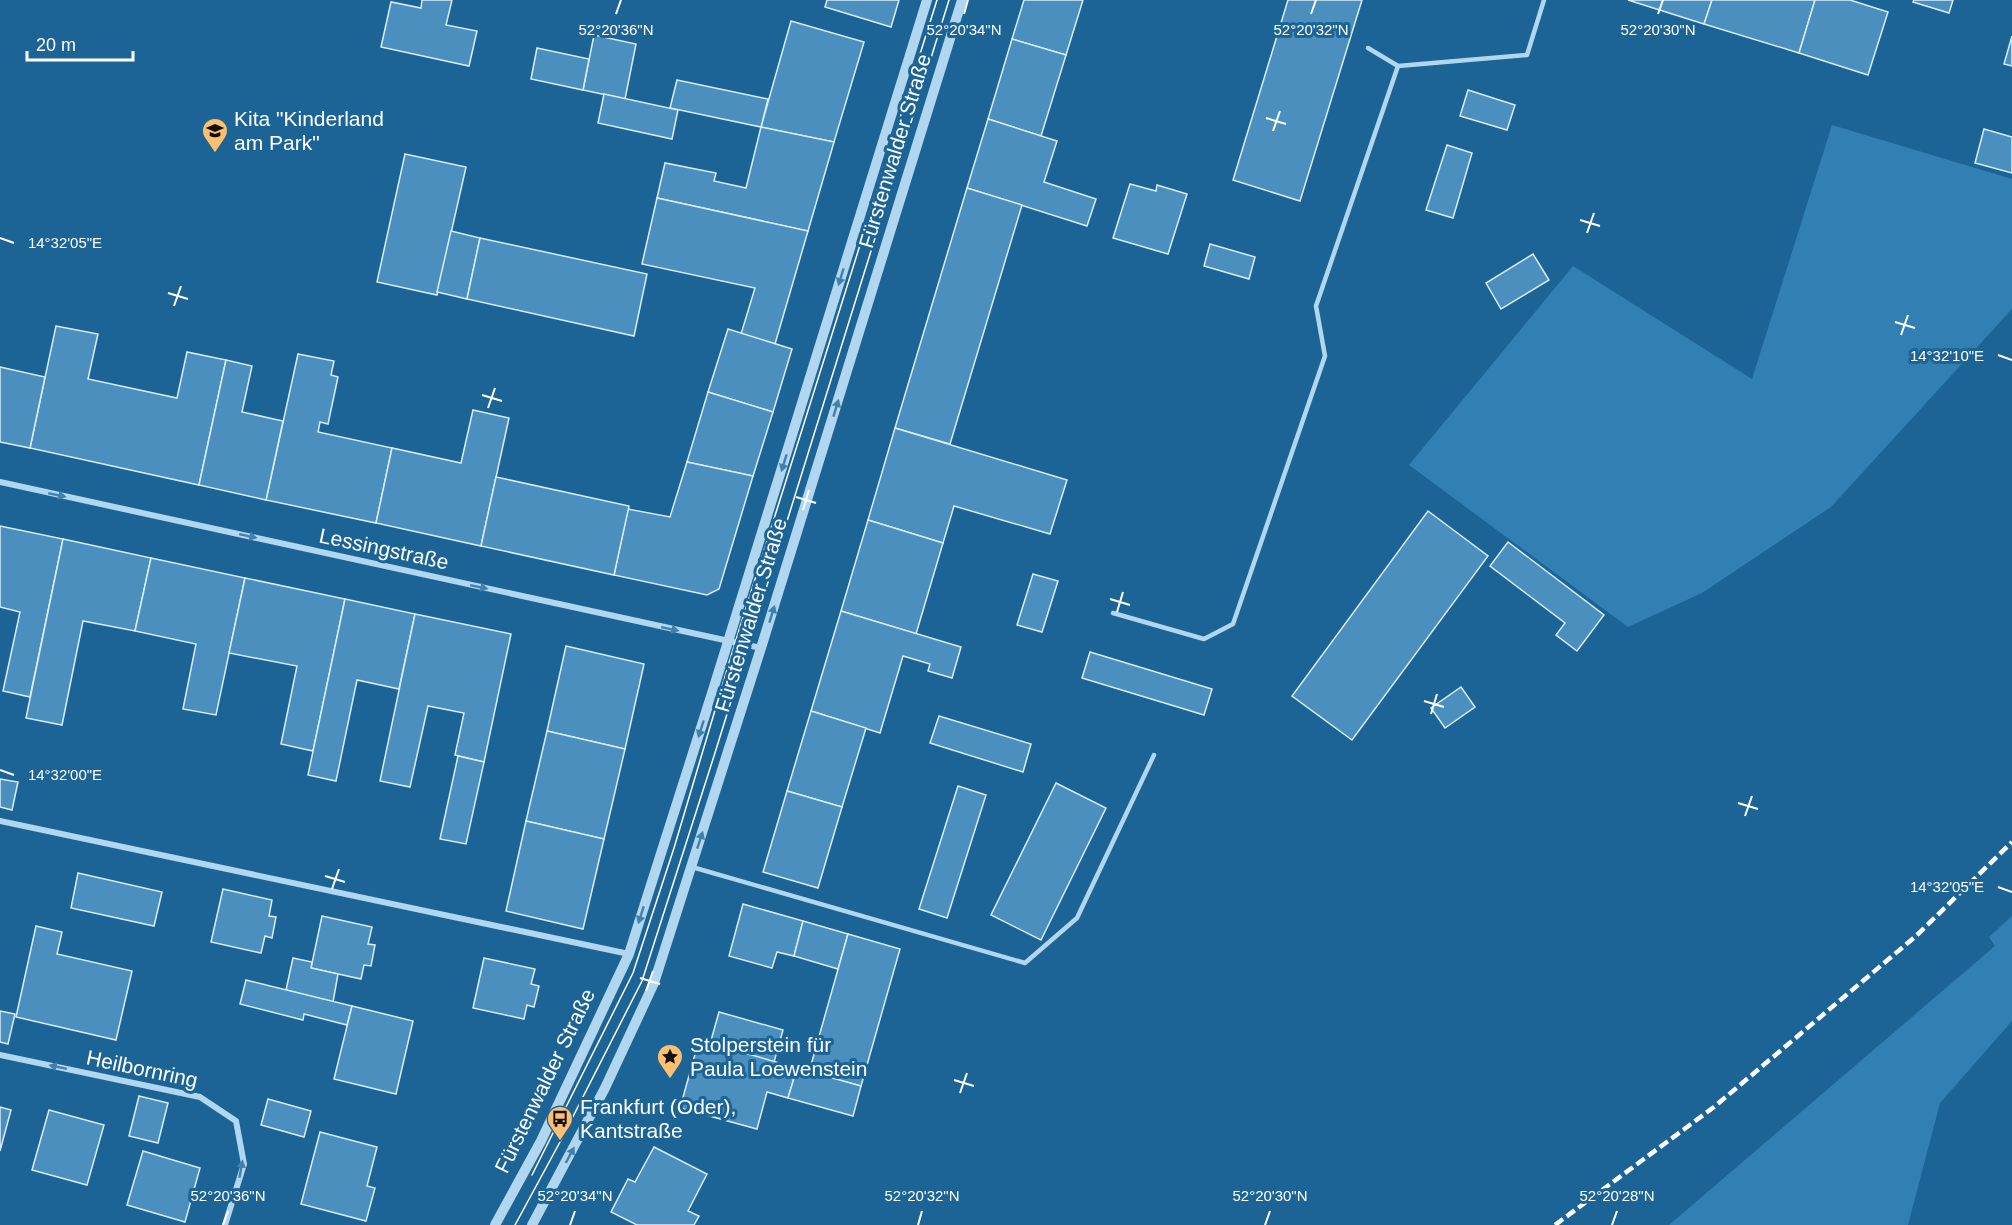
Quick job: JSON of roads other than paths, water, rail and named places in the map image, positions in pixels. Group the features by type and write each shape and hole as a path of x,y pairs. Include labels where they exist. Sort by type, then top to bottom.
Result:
{"street":[{"name":"Fürstenwalder Straße","path":"495,1225 541,1141 629,954 729,642 927,0"},
{"name":"Fürstenwalder Straße","path":"532,1225 605,1088 654,983 761,648 962,0"},
{"name":"Lessingstraße","path":"0,482 761,648"},
{"path":"0,821 629,954"},
{"name":"Heilbornring","path":"0,1055 200,1096 236,1121 244,1164 225,1225"}],"lane":[{"path":"1368,48 1398,66 1527,55 1544,0"},
{"path":"1113,613 1204,639 1233,624 1325,356 1316,306 1398,66"},
{"path":"692,867 1025,963 1077,918 1154,755"}],"tram line":[{"path":"532,1175 633,973 674,848 735,643 937,0"},
{"path":"515,1225 642,981 949,0"}],"railway":[{"path":"1555,1225 1714,1107 1916,936 2012,842"}],"place":[{"name":"Kita \"Kinderland am Park\"","path":"215,154"},
{"name":"Stolperstein für Paula Loewenstein","path":"670,1080"},
{"name":"Frankfurt (Oder), Kantstraße","path":"560,1142"}]}
